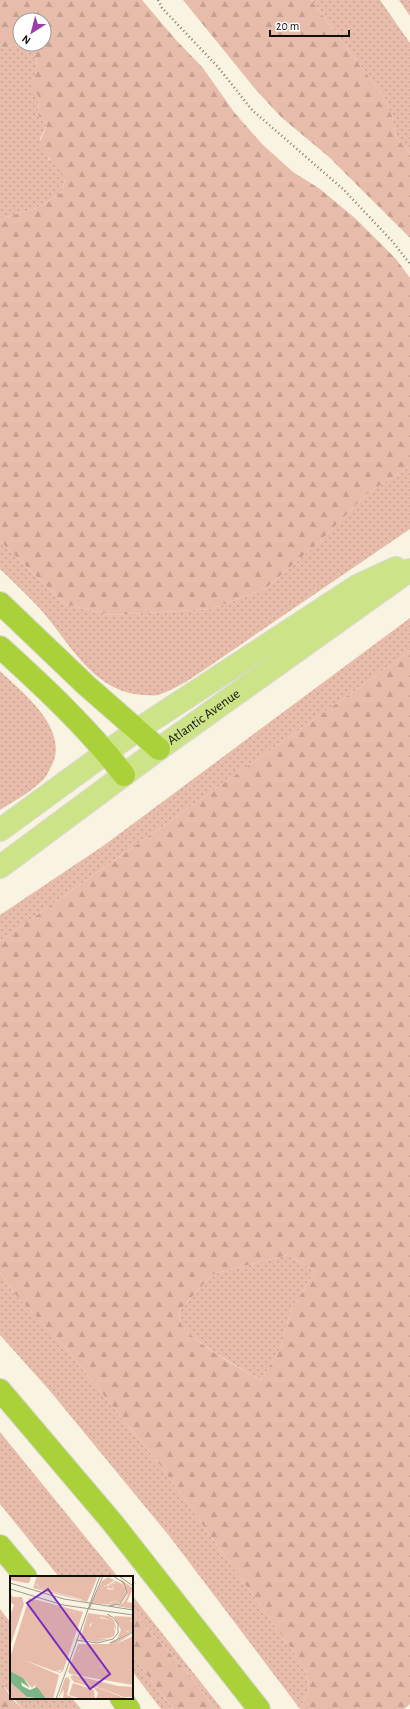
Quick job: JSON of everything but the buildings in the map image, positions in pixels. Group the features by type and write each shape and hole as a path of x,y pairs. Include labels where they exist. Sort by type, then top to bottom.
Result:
{"highway":[{"path":"0,603 87,686 159,750"},
{"path":"0,646 54,696 106,752 124,775"},
{"path":"0,1390 112,1522 259,1709"},
{"path":"0,1546 25,1576"},
{"path":"122,1699 129,1709"}],"main road":[{"name":"Atlantic Avenue","path":"0,830 137,730 357,586 410,561"},
{"name":"Atlantic Avenue","path":"0,867 124,775 410,570"}],"path":[{"path":"158,0 162,8 218,67 252,110 344,190 392,241 410,264"}],"green space":[{"path":"0,0 142,0 176,40 203,68 234,112 262,144 293,172 320,189 356,219 396,259 410,278 410,466 368,493 322,539 265,589 211,609 111,615 65,604 0,541 0,219 37,208 61,193 65,180 39,144 47,124 39,117 38,95 31,89 33,79 38,70 34,52 52,52 52,12 12,12 12,46 0,48"},
{"path":"183,0 311,0 382,94 392,116 396,137 410,153 410,238 329,157 281,117 256,90"},
{"path":"311,0 380,0 410,43 410,153 396,137 392,116 382,94"},
{"path":"399,0 410,0 410,16"},
{"path":"12,46 12,52 34,52 38,70 33,79 38,95 39,117 47,124 40,139 49,159 59,167 65,180 61,193 37,208 0,219 0,48"},
{"path":"410,466 410,529 192,678 179,686 158,695 143,695 125,692 110,685 96,675 73,651 41,610 0,569 0,541 65,604 111,615 211,609 265,589 322,539 368,493"},
{"path":"410,618 410,650 398,660 0,941 0,915 103,846"},
{"path":"410,650 410,1704 404,1709 300,1709 309,1690 305,1668 160,1465 64,1346 15,1294 0,1272 0,941 398,660","holes":["288,1255 315,1271 291,1310 280,1349 261,1380 208,1348 189,1333 181,1323 179,1311 213,1274"]},
{"path":"0,671 21,690 42,714 50,726 55,740 56,753 51,767 43,780 28,792 0,810"},
{"path":"288,1255 315,1271 291,1310 280,1349 261,1380 219,1355 188,1333 183,1326 179,1311 213,1274"},
{"path":"0,1272 15,1294 64,1346 160,1465 305,1668 309,1690 300,1709 170,1537 50,1391 0,1335"},
{"path":"0,1432 117,1576 58,1576 0,1504"},
{"path":"133,1596 222,1709 215,1709 192,1678 133,1612"},
{"path":"0,1609 10,1622 10,1694 0,1679"},
{"path":"133,1612 192,1678 215,1709 173,1709 133,1656"},
{"path":"133,1656 173,1709 161,1709 133,1672"},
{"path":"0,1679 10,1696 10,1699 12,1699 23,1709 0,1709"},
{"path":"14,1699 73,1699 81,1709 23,1709"}]}
